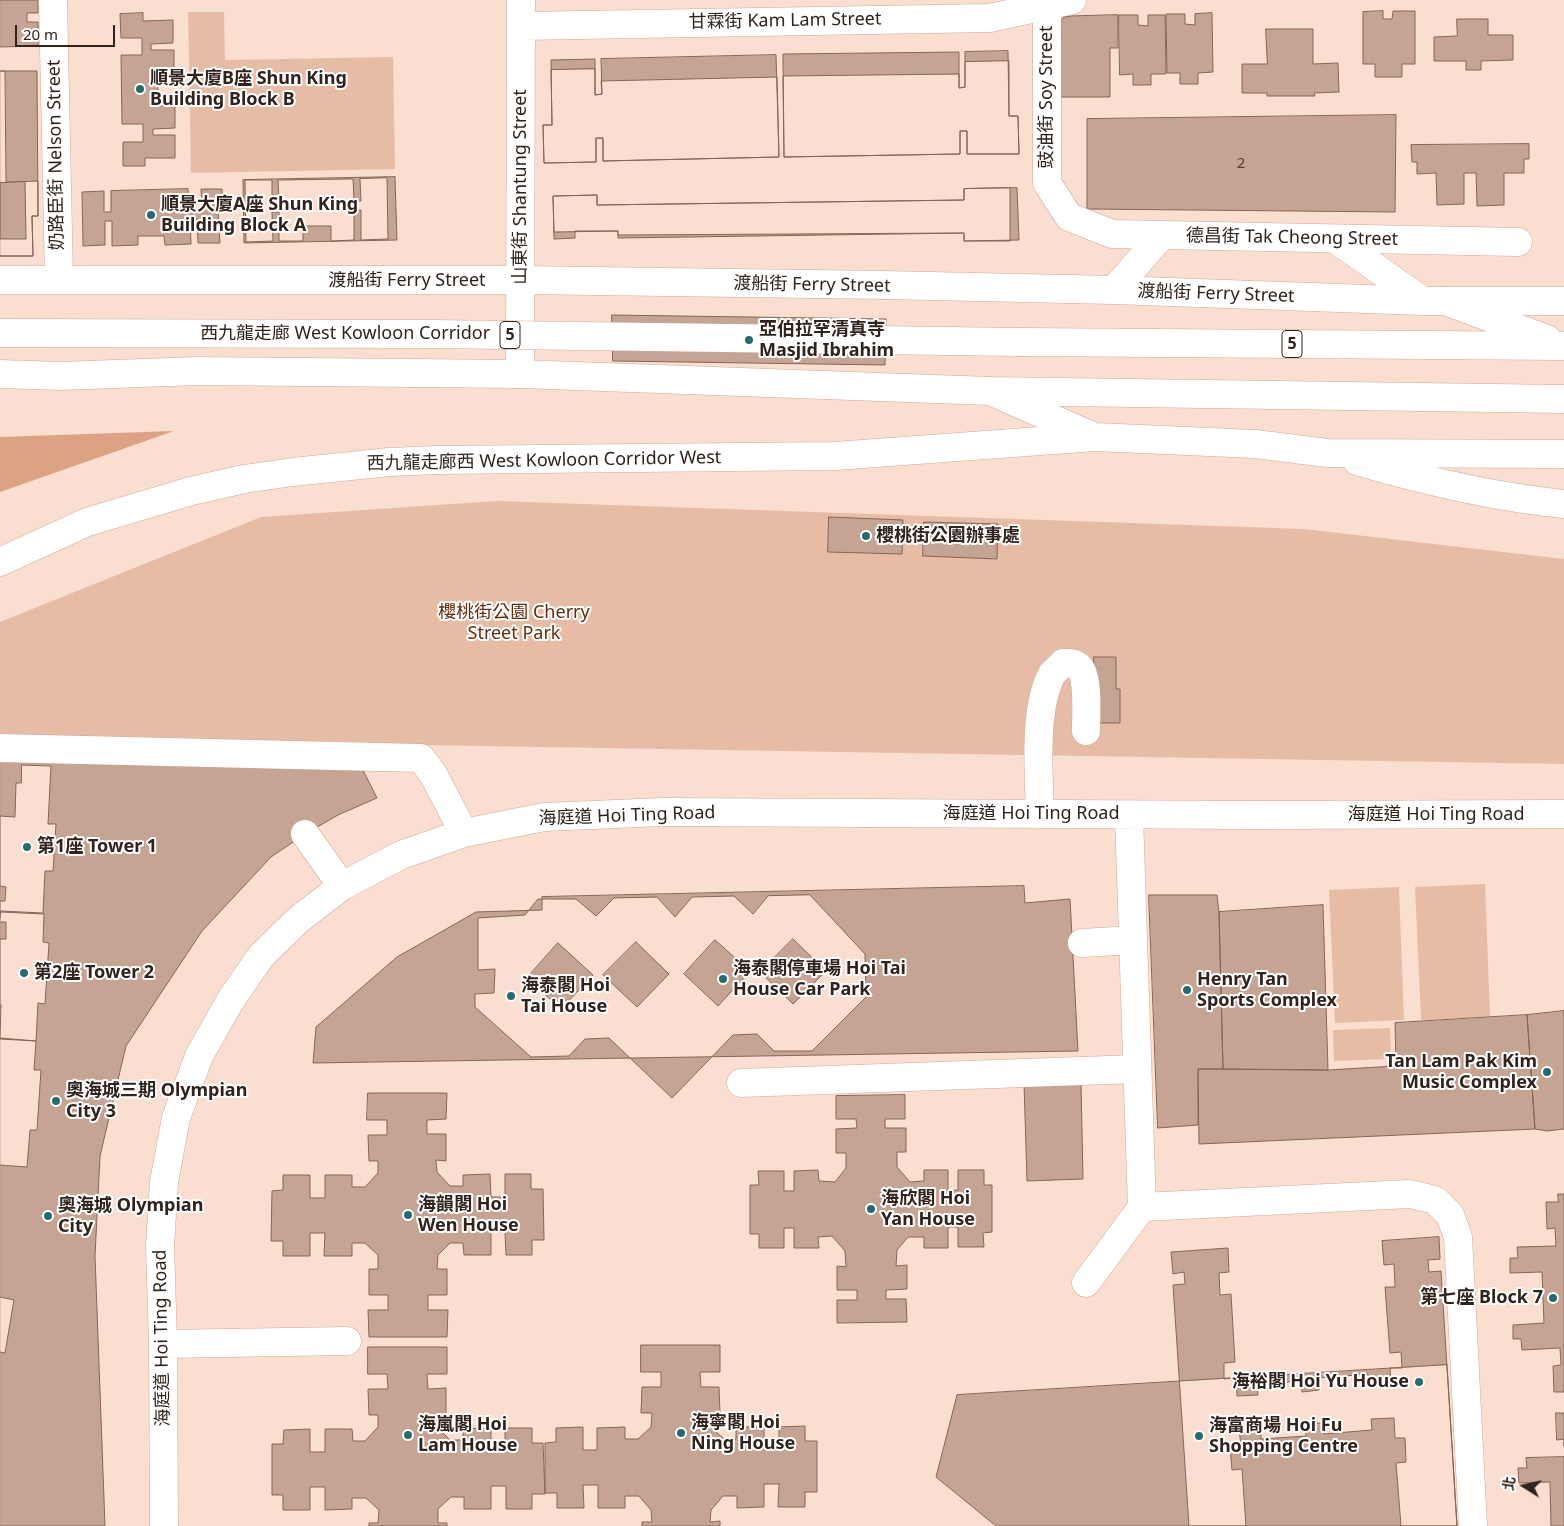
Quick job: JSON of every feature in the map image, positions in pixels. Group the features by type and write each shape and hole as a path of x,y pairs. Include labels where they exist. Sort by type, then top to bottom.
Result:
{"main road":[{"name":"奶路臣街 Nelson Street","path":"53,0 59,279"},
{"name":"甘霖街 Kam Lam Street","path":"521,13 990,18 1056,2"},
{"name":"豉油街 Soy Street","path":"1056,2 1047,183 1069,217"},
{"name":"山東街 Shantung Street","path":"520,374 521,13"},
{"name":"德昌街 Tak Cheong Street","path":"1069,217 1112,234 1518,242"},
{"path":"1114,290 1161,236"},
{"path":"1335,239 1434,301 1564,346"},
{"name":"渡船街 Ferry Street","path":"0,280 521,280 1114,290 1434,301 1564,301"},
{"name":"西九龍走廊 West Kowloon Corridor","path":"0,333 432,334 1020,342 1564,346"},
{"path":"0,374 60,376 198,371 520,374 990,391 1564,400"},
{"path":"0,385 60,376"},
{"path":"990,391 1095,437 1255,444 1327,453 1564,454"},
{"name":"西九龍走廊西 West Kowloon Corridor West","path":"0,562 87,522 191,491 244,479 293,472 389,462 437,460 834,456 1095,437"},
{"path":"1327,453 1420,479 1536,501 1564,504"},
{"path":"1040,814 1039,723 1053,674 1063,663 1073,663 1079,667 1085,676 1086,731"},
{"path":"0,748 421,758 432,774 464,833"},
{"name":"海庭道 Hoi Ting Road","path":"164,1526 163,1344 160,1245 164,1182 176,1118 199,1056 230,1000 261,956 298,920 342,886 401,855 464,833 544,817 663,812 1129,815 1564,814"},
{"path":"1086,1283 1142,1207 1129,815"},
{"path":"306,834 342,886"},
{"path":"1082,944 1133,940"},
{"path":"741,1083 1137,1069"},
{"path":"1142,1207 1410,1194 1435,1200 1450,1215 1458,1237 1473,1526"},
{"path":"163,1344 346,1341"}],"green space":[{"path":"188,12 224,12 225,60 393,57 395,169 191,173"},
{"name":"櫻桃街公園 Cherry Street Park","path":"496,501 1304,529 1564,559 1564,764 0,738 0,622 261,517"},
{"path":"1485,884 1490,1017 1421,1020 1415,887"},
{"path":"1399,887 1404,1020 1335,1023 1329,890"},
{"path":"1390,1028 1391,1059 1334,1061 1333,1030"}],"shaded area":[{"path":"174,431 0,492 0,437"}],"building":[{"path":"0,0 38,0 38,13 27,13 27,22 38,22 38,46 0,47"},
{"path":"1383,11 1383,19 1392,19 1393,11 1415,11 1415,64 1402,64 1402,77 1375,77 1375,64 1363,64 1363,12"},
{"name":"順景大廈B座 Shun King Building Block B","path":"143,13 143,21 173,20 173,43 151,44 151,50 174,50 174,73 158,73 158,105 175,105 175,128 153,129 153,135 175,135 175,158 145,158 145,166 123,166 123,142 143,142 143,124 122,124 121,55 142,55 142,38 121,38 120,14"},
{"path":"1212,13 1213,72 1198,73 1198,84 1180,84 1180,73 1167,73 1166,14 1185,14 1185,24 1195,25 1195,14"},
{"path":"1118,15 1118,48 1110,48 1110,97 1060,97 1061,21 1064,17 1071,16"},
{"path":"1119,15 1138,15 1138,25 1148,26 1148,15 1165,15 1166,74 1151,74 1151,85 1133,85 1133,74 1120,75"},
{"path":"1457,19 1488,19 1488,35 1513,35 1513,60 1481,61 1481,70 1466,70 1466,61 1434,61 1434,37 1457,36"},
{"path":"1266,29 1313,29 1313,64 1338,63 1339,92 1314,93 1315,96 1267,96 1267,93 1242,93 1242,64 1267,64"},
{"path":"1008,51 1009,116 1018,116 1019,154 967,154 967,131 960,131 960,154 784,157 783,54 959,52 959,88 965,87 965,52"},
{"path":"776,55 779,157 603,161 603,138 596,138 596,162 544,163 543,125 552,125 551,60 595,59 595,95 602,94 601,59"},
{"path":"1009,61 1009,116 1018,116 1019,154 967,154 967,131 960,131 960,154 784,157 783,76 959,74 959,88 965,87 965,62"},
{"path":"595,69 595,95 602,94 601,81 777,77 779,157 603,161 603,138 596,138 596,162 544,163 543,125 552,125 551,70"},
{"path":"0,71 5,71 6,182 38,181 38,216 32,216 33,256 0,256"},
{"path":"0,71 37,71 38,216 32,216 33,256 0,256"},
{"path":"1396,115 1395,212 1087,209 1087,119"},
{"path":"1529,144 1529,159 1524,159 1524,173 1504,173 1504,205 1477,206 1476,173 1464,173 1464,204 1437,205 1436,173 1417,174 1417,162 1412,162 1411,145"},
{"path":"395,177 397,240 244,243 243,180"},
{"path":"387,178 388,239 361,240 361,210 354,211 354,240 331,241 331,226 303,226 303,241 279,241 279,212 272,212 273,241 246,242 245,180 272,180 272,202 279,202 278,180 353,179 354,201 361,201 360,179"},
{"path":"25,182 26,239 0,239 0,183"},
{"path":"1010,188 1010,241 964,241 964,233 618,238 618,231 554,232 553,196 597,195 597,205 964,200 964,189"},
{"path":"1017,188 1019,240 964,241 964,233 618,235 618,231 575,231 575,238 554,239 553,196 597,195 597,205 964,200 964,189"},
{"name":"順景大廈A座 Shun King Building Block A","path":"188,189 189,210 202,209 201,189 222,189 223,211 218,211 220,243 198,243 197,219 190,219 191,244 165,245 164,236 138,236 138,245 112,246 112,221 105,221 105,245 83,246 82,192 104,191 104,212 111,212 111,191"},
{"name":"亞伯拉罕清真寺 Masjid Ibrahim","path":"612,315 886,319 885,365 613,361"},
{"name":"櫻桃街公園辦事處","path":"829,517 903,520 902,554 828,552"},
{"path":"924,522 998,524 997,559 923,556"},
{"path":"1094,657 1116,657 1116,689 1120,689 1120,723 1098,723 1094,690"},
{"name":"奧海城三期 Olympian City 3","path":"0,760 362,768 377,798 338,815 271,857 202,931 126,1046 100,1156 95,1256 105,1526 0,1526"},
{"name":"第1座 Tower 1","path":"22,765 51,766 48,824 56,824 53,871 45,871 43,913 0,911 0,901 5,901 6,887 0,886 0,816 15,817 16,783 21,783"},
{"name":"海泰閣停車場 Hoi Tai House Car Park","path":"1024,886 1025,903 1070,899 1078,1051 313,1063 316,1027 397,957 476,912 542,910 542,897"},
{"name":"海泰閣 Hoi Tai House","path":"810,895 865,954 866,997 812,1051 774,1051 757,1034 733,1035 672,1098 609,1038 585,1039 569,1056 531,1057 475,1007 475,994 494,993 495,969 478,970 478,918 525,915 538,899 576,899 596,916 614,898 657,897 675,917 692,897 734,896 753,914 768,896","holes":["793,939 826,971 793,1004 760,972","715,940 750,971 718,1006 684,974","636,942 669,974 637,1007 603,975","558,943 593,975 561,1009 527,978"]},
{"name":"Henry Tan Sports Complex","path":"1149,895 1217,895 1223,1069 1198,1069 1198,1125 1158,1128"},
{"path":"1323,905 1328,1070 1223,1069 1219,912"},
{"name":"第2座 Tower 2","path":"1,912 44,914 43,942 49,943 45,1004 38,1003 36,1041 0,1038 0,939 6,939 6,922 0,922"},
{"name":"Tan Lam Pak Kim Music Complex","path":"1564,1011 1564,1129 1547,1131 1535,1129 1527,1015"},
{"path":"1527,1015 1535,1129 1199,1144 1198,1069 1328,1070 1396,1066 1395,1023"},
{"path":"0,1039 36,1041 34,1070 41,1070 37,1130 30,1130 27,1167 0,1165"},
{"path":"1081,1082 1083,1179 1027,1181 1024,1083"},
{"name":"海韻閣 Hoi Wen House","path":"368,1093 447,1093 446,1119 427,1120 427,1134 446,1134 446,1161 436,1160 437,1172 450,1186 463,1186 463,1175 490,1174 491,1197 505,1197 505,1174 531,1174 531,1189 543,1189 544,1240 532,1240 532,1255 506,1255 505,1232 491,1232 491,1255 464,1255 463,1243 450,1243 438,1255 437,1269 447,1269 447,1295 428,1295 428,1310 448,1310 447,1337 369,1337 368,1310 388,1310 388,1295 369,1295 369,1269 378,1269 378,1255 365,1243 352,1243 352,1256 324,1256 325,1233 310,1233 310,1256 283,1256 283,1241 271,1241 272,1191 283,1190 283,1175 310,1175 310,1198 325,1198 325,1175 352,1175 352,1187 365,1187 378,1173 378,1161 369,1161 368,1135 387,1135 387,1120 367,1120"},
{"name":"海欣閣 Hoi Yan House","path":"905,1095 905,1119 885,1119 885,1128 906,1128 906,1152 897,1152 897,1167 910,1182 924,1181 924,1170 948,1170 948,1191 958,1190 958,1170 984,1170 984,1185 992,1185 992,1232 983,1233 984,1247 958,1247 958,1227 948,1227 948,1248 924,1248 924,1237 908,1237 897,1250 896,1266 907,1265 907,1289 886,1290 886,1299 906,1299 907,1322 837,1323 837,1300 857,1300 857,1290 837,1290 837,1266 846,1267 845,1251 832,1236 818,1237 819,1248 794,1248 794,1228 784,1228 784,1248 759,1248 759,1234 750,1234 750,1185 759,1185 758,1171 784,1171 784,1191 794,1191 794,1171 818,1170 819,1181 835,1182 846,1168 846,1153 836,1153 836,1129 857,1128 856,1119 836,1119 836,1096"},
{"name":"第七座 Block 7","path":"1558,1194 1564,1194 1564,1392 1554,1392 1553,1366 1561,1365 1560,1348 1522,1350 1521,1339 1513,1339 1513,1325 1544,1323 1542,1272 1510,1273 1510,1258 1518,1258 1517,1247 1556,1246 1555,1228 1547,1229 1546,1202 1558,1202"},
{"name":"海裕閣 Hoi Yu House","path":"1439,1237 1440,1259 1428,1260 1429,1272 1441,1271 1457,1526 1401,1526 1396,1463 1406,1462 1405,1438 1395,1438 1394,1418 1371,1419 1372,1430 1324,1434 1323,1423 1305,1424 1306,1436 1261,1439 1261,1429 1239,1430 1241,1445 1230,1446 1232,1470 1242,1469 1246,1526 1189,1526 1173,1285 1185,1284 1184,1272 1173,1274 1171,1252 1228,1248 1229,1272 1219,1273 1220,1295 1231,1294 1235,1362 1224,1363 1224,1379 1236,1378 1237,1396 1258,1395 1257,1384 1301,1381 1302,1392 1319,1390 1319,1378 1368,1374 1368,1384 1391,1383 1390,1368 1402,1368 1401,1352 1390,1353 1385,1287 1395,1287 1394,1264 1384,1265 1382,1241"},
{"path":"0,1297 14,1300 5,1353 0,1352"},
{"name":"海寧閣 Hoi Ning House","path":"641,1345 720,1345 720,1372 700,1372 701,1387 719,1387 720,1413 710,1413 711,1427 724,1439 736,1439 736,1427 764,1427 764,1450 779,1450 779,1427 805,1426 805,1441 817,1441 817,1492 805,1492 805,1507 778,1507 779,1484 764,1484 764,1507 737,1508 737,1496 723,1496 711,1510 710,1522 720,1521 720,1526 642,1526 642,1522 652,1522 651,1510 639,1496 625,1496 625,1508 598,1508 598,1485 583,1485 584,1508 557,1508 557,1493 545,1493 545,1443 556,1442 556,1428 583,1427 583,1450 597,1450 597,1428 625,1427 625,1439 638,1439 651,1427 652,1413 641,1413 642,1387 661,1387 661,1372 641,1372"},
{"name":"海嵐閣 Hoi Lam House","path":"368,1347 447,1347 447,1374 427,1374 428,1389 446,1388 446,1414 436,1415 437,1427 450,1440 463,1440 463,1428 491,1429 491,1451 505,1451 505,1428 532,1428 532,1443 543,1443 545,1494 532,1494 532,1509 506,1509 506,1486 491,1486 491,1509 464,1509 464,1497 451,1497 438,1509 438,1523 447,1523 447,1526 369,1526 369,1523 378,1523 379,1510 366,1498 352,1498 352,1509 325,1510 325,1487 310,1487 310,1510 283,1510 283,1495 272,1495 272,1444 283,1444 284,1430 310,1429 310,1452 325,1452 325,1429 352,1429 353,1441 365,1441 378,1427 378,1415 369,1415 368,1389 388,1389 387,1374 368,1374"},
{"name":"海富商場 Hoi Fu Shopping Centre","path":"1447,1365 1457,1526 996,1526 936,1477 957,1395"},
{"path":"1556,1413 1564,1413 1564,1439 1557,1440"},
{"path":"1564,1457 1564,1526 1551,1526 1550,1482 1519,1483 1518,1468 1527,1468 1526,1458"}],"place":[{"name":"順景大廈B座 Shun King Building Block B","path":"140,89"},
{"name":"順景大廈A座 Shun King Building Block A","path":"151,215"},
{"name":"亞伯拉罕清真寺 Masjid Ibrahim","path":"749,340"},
{"name":"櫻桃街公園辦事處","path":"866,536"},
{"name":"第1座 Tower 1","path":"27,847"},
{"name":"第2座 Tower 2","path":"24,973"},
{"name":"海泰閣停車場 Hoi Tai House Car Park","path":"723,979"},
{"name":"Henry Tan Sports Complex","path":"1187,990"},
{"name":"海泰閣 Hoi Tai House","path":"511,996"},
{"name":"Tan Lam Pak Kim Music Complex","path":"1547,1072"},
{"name":"奧海城三期 Olympian City 3","path":"56,1101"},
{"name":"海欣閣 Hoi Yan House","path":"871,1209"},
{"name":"海韻閣 Hoi Wen House","path":"408,1215"},
{"name":"奧海城 Olympian City","path":"48,1216"},
{"name":"第七座 Block 7","path":"1553,1298"},
{"name":"海裕閣 Hoi Yu House","path":"1419,1382"},
{"name":"海寧閣 Hoi Ning House","path":"681,1433"},
{"name":"海嵐閣 Hoi Lam House","path":"408,1435"},
{"name":"海富商場 Hoi Fu Shopping Centre","path":"1199,1436"}]}
